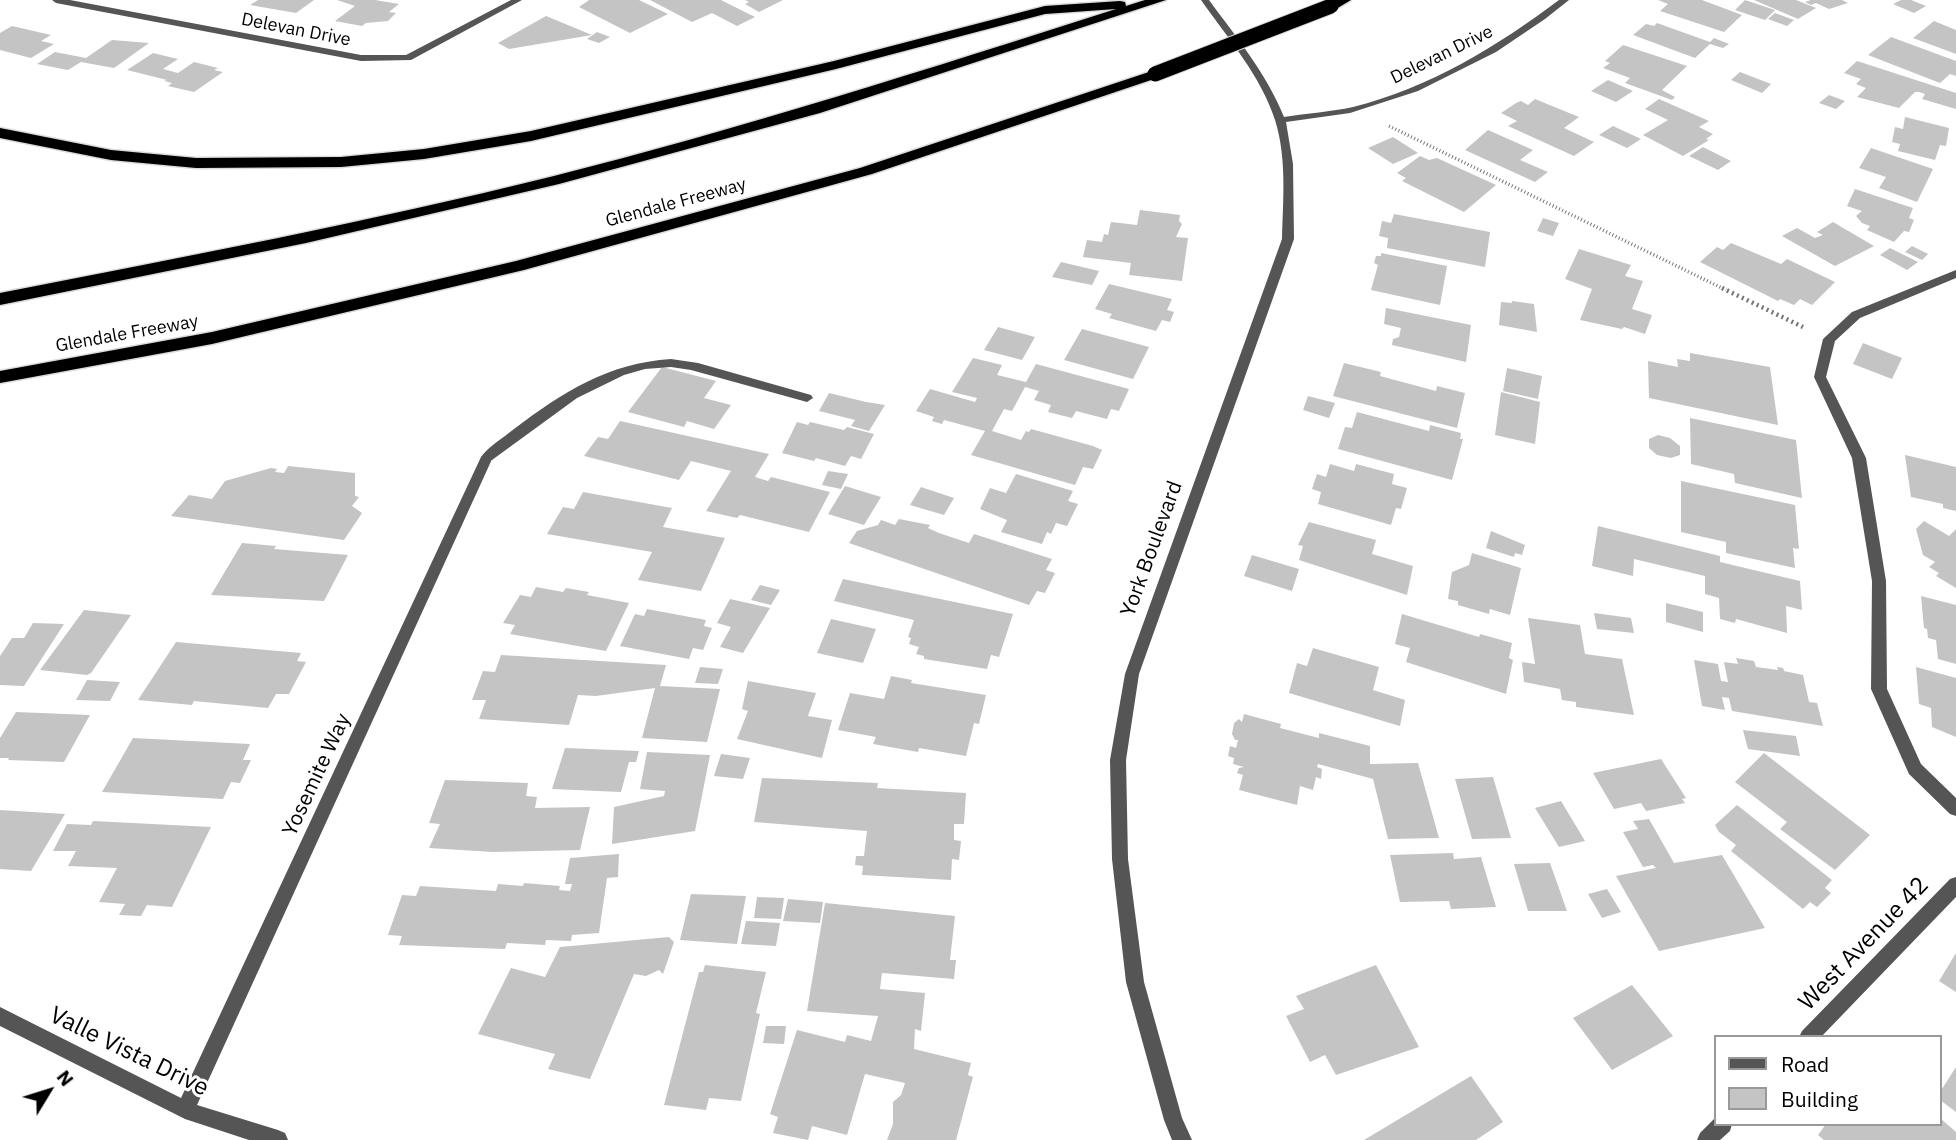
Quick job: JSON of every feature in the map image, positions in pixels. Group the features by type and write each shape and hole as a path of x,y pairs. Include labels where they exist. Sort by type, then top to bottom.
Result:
{"highway":[{"path":"0,299 306,239 553,181 815,110 1126,8 1155,2"},
{"name":"Glendale Freeway","path":"0,377 212,338 518,266 866,171 1156,74 1337,3"},
{"path":"0,134 111,155 196,163 316,163 424,154 571,127 836,65 1045,10 1126,8"}],"street":[{"name":"Delevan Drive","path":"56,0 361,58 408,58 518,0"},
{"name":"York Boulevard","path":"1182,1140 1173,1120 1135,982 1120,859 1118,760 1132,674 1289,239 1288,165 1280,120 1270,98 1205,0"},
{"name":"Delevan Drive","path":"1280,120 1357,108 1412,91 1495,49 1565,0"},
{"path":"1956,274 1856,315 1829,340 1820,377 1859,458 1879,581 1879,689 1914,769 1956,809"},
{"name":"Yosemite Way","path":"185,1110 487,457 579,392 616,373 655,364 673,363 695,367 807,398"},
{"name":"West Avenue 42","path":"1810,1035 1956,885"},
{"name":"Valle Vista Drive","path":"0,1016 185,1110 278,1140"},
{"path":"1707,1140 1721,1126"}],"path":[{"path":"1427,146 1829,340"}],"building":[{"path":"258,0 314,0 296,13 250,5"},
{"path":"337,0 375,0 399,4 389,12 396,13 388,21 366,23 362,26 335,21 355,6"},
{"path":"589,0 639,0 668,14 630,33 579,7"},
{"path":"650,0 721,0 755,17 737,26 712,13 692,22"},
{"path":"745,0 783,0 759,12 745,4 749,2"},
{"path":"1658,0 1702,0 1742,15 1724,32 1660,11 1668,4"},
{"path":"1745,0 1775,10 1765,20 1735,10"},
{"path":"1754,0 1796,0 1816,8 1798,19"},
{"path":"1842,0 1848,3 1829,9 1816,3 1811,5 1805,2"},
{"path":"1901,0 1911,0 1926,6 1914,13 1893,4"},
{"path":"1775,13 1794,20 1787,26 1768,19"},
{"path":"546,16 592,35 509,49 498,43"},
{"path":"1934,21 1956,30 1956,54 1913,38"},
{"path":"1657,23 1710,42 1714,38 1729,44 1723,48 1710,44 1695,58 1633,35 1646,24 1654,26"},
{"path":"12,26 51,35 41,41 54,44 31,58 0,50 0,33"},
{"path":"597,32 610,37 599,43 587,39"},
{"path":"1891,37 1956,61 1956,76 1950,74 1940,83 1868,55"},
{"path":"112,40 149,43 114,68 81,62 68,70 37,64 55,52 86,58"},
{"path":"1623,45 1687,66 1662,90 1675,97 1672,100 1625,83 1630,78 1603,68 1610,63 1605,61"},
{"path":"153,53 178,59 163,69 178,73 194,62 218,68 214,70 223,72 194,92 168,86 172,83 164,81 167,80 127,70"},
{"path":"1857,61 1956,93 1956,109 1922,99 1925,94 1919,92 1915,92 1899,108 1857,97 1866,88 1856,84 1861,79 1844,73"},
{"path":"1740,72 1771,84 1762,93 1731,80"},
{"path":"1608,80 1633,91 1616,102 1591,91"},
{"path":"1829,95 1845,101 1836,109 1819,103"},
{"path":"1535,99 1579,117 1564,128 1594,142 1574,156 1508,126 1517,121 1501,113 1516,103 1521,101 1528,105"},
{"path":"1659,99 1709,121 1699,127 1713,134 1706,139 1709,140 1683,156 1643,135 1668,120 1645,109"},
{"path":"1905,117 1949,128 1946,146 1940,145 1935,160 1898,151 1900,144 1892,142 1895,127 1903,129"},
{"path":"1613,126 1641,139 1627,148 1599,135"},
{"path":"1488,130 1533,150 1520,160 1548,172 1535,182 1465,150"},
{"path":"1393,137 1418,153 1393,164 1368,148"},
{"path":"1703,147 1731,161 1718,170 1689,156"},
{"path":"1871,148 1933,169 1917,202 1879,188 1886,177 1859,168"},
{"path":"1420,156 1429,160 1437,158 1496,185 1464,212 1402,181 1406,178 1397,173"},
{"path":"1855,189 1913,208 1909,218 1914,220 1909,232 1904,231 1894,242 1867,230 1870,226 1862,223 1856,216 1862,211 1847,206"},
{"path":"1140,210 1180,215 1179,221 1182,224 1176,237 1188,238 1182,281 1129,275 1131,263 1083,257 1087,240 1102,242 1104,234 1108,235 1111,222 1137,225"},
{"path":"1394,214 1490,232 1485,267 1387,248 1388,238 1379,236 1382,221 1391,223"},
{"path":"1543,218 1559,223 1553,236 1537,231"},
{"path":"1833,222 1874,246 1835,266 1782,236 1797,228 1815,238 1823,235 1817,232"},
{"path":"1731,243 1781,264 1787,259 1835,282 1812,305 1800,299 1794,305 1780,299 1778,301 1700,262 1717,247 1723,250"},
{"path":"1912,246 1928,254 1922,260 1905,252"},
{"path":"1890,248 1918,262 1907,270 1880,255"},
{"path":"1579,249 1631,265 1625,276 1643,281 1632,309 1652,315 1645,334 1624,327 1622,329 1580,320 1592,289 1565,279"},
{"path":"1381,253 1447,266 1440,305 1371,290 1378,265 1374,263 1376,256 1381,256"},
{"path":"1061,262 1099,271 1092,285 1052,277"},
{"path":"1109,284 1172,299 1167,310 1174,312 1170,322 1162,320 1156,331 1109,318 1112,314 1095,309"},
{"path":"1501,302 1534,304 1537,332 1499,325"},
{"path":"1386,308 1471,325 1466,362 1392,345 1393,339 1399,337 1401,328 1384,324"},
{"path":"998,327 1035,337 1022,360 984,350"},
{"path":"1082,329 1149,347 1133,379 1064,360"},
{"path":"1863,343 1902,358 1892,379 1853,364"},
{"path":"1690,353 1770,367 1778,425 1649,398 1648,361 1678,367 1677,359 1690,361"},
{"path":"973,358 1002,365 997,375 1026,382 1036,364 1129,389 1119,411 1111,409 1107,419 1076,411 1072,418 1048,412 1051,405 1034,400 1039,391 1025,387 1012,411 1004,409 992,431 1021,440 1026,431 1031,429 1093,446 1102,450 1093,469 1083,467 1075,485 971,455 985,431 944,420 942,424 932,421 934,417 916,411 930,389 975,402 977,398 952,392"},
{"path":"1344,363 1381,372 1380,376 1436,391 1437,386 1465,393 1457,428 1333,396"},
{"path":"662,367 716,381 704,398 731,405 714,429 687,421 684,427 628,412"},
{"path":"1507,368 1542,376 1538,399 1503,391"},
{"path":"1501,392 1540,402 1535,444 1495,435"},
{"path":"829,393 885,405 869,431 851,426 855,420 819,411"},
{"path":"1308,396 1335,403 1329,418 1303,410"},
{"path":"1357,412 1429,431 1430,425 1461,433 1460,439 1463,439 1452,480 1338,449 1345,427 1352,428"},
{"path":"1690,418 1796,440 1802,498 1735,483 1734,474 1691,464"},
{"path":"620,421 769,454 755,477 768,481 771,477 830,492 809,532 740,515 737,518 706,511 731,471 691,461 679,480 584,456 598,437 608,439"},
{"path":"797,422 808,425 810,422 844,430 847,427 874,434 861,459 851,456 845,466 782,453"},
{"path":"1658,435 1670,438 1680,446 1680,455 1671,458 1657,455 1649,448 1649,439"},
{"path":"1905,455 1956,467 1956,511 1943,508 1943,504 1911,497"},
{"path":"1330,464 1354,471 1356,464 1394,474 1392,484 1407,488 1401,509 1396,508 1391,525 1318,504 1321,492 1312,489 1317,474 1326,477"},
{"path":"288,466 355,473 355,496 359,497 352,506 362,513 344,540 171,516 189,495 212,499 225,481 271,468 277,469 275,472 284,473"},
{"path":"828,471 848,474 841,489 822,485"},
{"path":"1016,474 1073,491 1068,501 1078,504 1067,526 1056,523 1051,534 1047,532 1042,544 1001,532 1007,520 980,509 990,488 1006,493"},
{"path":"1681,481 1795,505 1799,549 1793,548 1795,568 1726,553 1726,542 1681,532"},
{"path":"845,486 881,497 864,525 828,514"},
{"path":"921,487 954,498 944,515 910,505"},
{"path":"583,492 672,508 663,527 725,538 701,591 638,580 652,552 547,534 563,507 574,509"},
{"path":"899,519 930,525 928,528 969,543 974,534 1052,559 1046,570 1055,573 1045,593 1037,591 1029,605 849,543 857,531 878,525 881,520 895,525"},
{"path":"1924,521 1949,536 1956,529 1956,588 1936,576 1939,573 1929,567 1935,562 1923,555 1916,529"},
{"path":"1309,522 1376,540 1372,554 1413,566 1407,595 1299,560 1303,546 1298,545"},
{"path":"1598,526 1720,556 1720,562 1800,581 1802,610 1786,606 1787,633 1736,619 1735,623 1720,619 1719,598 1705,594 1705,576 1634,559 1633,576 1592,566"},
{"path":"1491,531 1525,545 1522,555 1515,553 1514,557 1486,548"},
{"path":"242,543 276,546 274,549 348,555 324,601 211,595"},
{"path":"1472,553 1521,568 1510,615 1490,609 1489,614 1458,605 1458,601 1448,599 1452,572 1469,565"},
{"path":"1252,555 1299,569 1292,591 1244,576"},
{"path":"843,579 1013,614 999,657 991,655 987,669 924,659 924,656 916,654 919,647 909,644 911,638 908,637 914,620 834,601"},
{"path":"760,585 780,590 771,605 751,600"},
{"path":"536,587 563,592 566,588 629,603 606,651 510,634 515,625 503,623 520,595 531,597"},
{"path":"1921,596 1956,605 1956,664 1938,659 1936,640 1928,638 1927,629 1924,628"},
{"path":"730,599 770,608 743,653 720,647 731,627 717,623"},
{"path":"1666,603 1703,612 1703,632 1666,622"},
{"path":"647,609 706,620 704,626 712,628 703,650 693,648 689,659 620,646 635,614 644,616"},
{"path":"84,610 131,615 91,673 87,675 40,670"},
{"path":"1594,613 1631,618 1634,633 1597,629"},
{"path":"1402,614 1479,637 1480,634 1512,643 1509,658 1513,660 1506,694 1406,662 1410,648 1395,644"},
{"path":"1528,618 1580,625 1585,654 1622,659 1634,715 1576,707 1576,702 1562,700 1560,689 1524,682 1522,662 1535,664"},
{"path":"831,619 876,629 863,663 817,653"},
{"path":"33,623 64,624 24,686 0,685 0,656 12,638 24,638"},
{"path":"176,642 301,653 297,661 306,662 289,694 276,694 268,708 194,701 192,705 138,700"},
{"path":"1313,648 1379,667 1373,690 1405,700 1400,726 1289,693 1297,663 1307,666"},
{"path":"501,655 666,665 660,686 720,689 707,742 642,738 655,688 596,696 578,695 569,725 479,719 486,700 472,700 483,671 495,672"},
{"path":"1736,658 1754,661 1756,667 1778,670 1777,667 1783,668 1784,671 1803,675 1809,702 1817,703 1823,726 1732,711 1729,698 1722,697 1725,710 1702,706 1694,660 1718,664 1721,681 1728,682 1724,662 1738,664"},
{"path":"700,667 723,669 718,684 695,683"},
{"path":"1916,667 1956,678 1956,737 1932,727 1931,708 1919,704"},
{"path":"891,676 912,680 911,683 986,695 979,724 974,723 966,756 919,748 918,752 873,744 876,737 838,730 850,693 884,699"},
{"path":"87,680 120,682 110,701 76,700"},
{"path":"748,681 816,693 808,716 832,720 822,758 737,739 748,711 742,709"},
{"path":"16,712 90,715 64,762 0,758 0,738"},
{"path":"1244,714 1281,724 1280,728 1319,738 1319,733 1370,746 1370,764 1418,763 1439,838 1388,839 1373,779 1318,764 1317,767 1322,769 1321,779 1316,777 1313,790 1300,786 1297,805 1239,790 1243,775 1237,773 1239,768 1244,767 1233,764 1234,758 1228,756 1230,746 1236,748 1238,740 1235,740 1232,734 1234,723 1239,719 1242,722"},
{"path":"1743,730 1796,736 1800,756 1748,749"},
{"path":"133,738 250,744 243,760 251,760 240,783 231,782 223,799 102,792"},
{"path":"565,748 639,751 636,762 629,762 621,792 552,789"},
{"path":"647,752 710,755 695,831 612,844 614,807 664,796 665,791 640,789"},
{"path":"1764,753 1870,835 1835,870 1780,829 1787,822 1735,782"},
{"path":"721,754 750,758 743,779 714,776"},
{"path":"1661,759 1686,798 1682,799 1685,803 1646,811 1641,803 1614,809 1593,773"},
{"path":"1493,777 1511,838 1472,839 1455,779"},
{"path":"762,778 878,783 877,788 966,793 964,824 954,824 954,840 961,841 959,860 952,859 951,880 862,875 863,866 855,865 856,856 864,856 867,831 754,822"},
{"path":"445,780 528,783 526,796 537,797 535,808 590,807 580,850 493,852 429,848 440,824 429,823"},
{"path":"1561,801 1585,841 1559,847 1535,808"},
{"path":"1737,805 1832,880 1825,888 1831,893 1817,907 1810,902 1803,909 1731,851 1736,845 1719,832 1715,825"},
{"path":"0,810 65,814 31,871 0,869"},
{"path":"1649,819 1674,863 1722,855 1765,928 1659,951 1616,876 1656,868 1653,865 1643,867 1623,832 1638,829 1633,821"},
{"path":"93,821 211,827 172,907 147,905 141,916 119,915 125,904 99,902 117,868 68,866 76,851 53,851 67,824 91,825"},
{"path":"1453,853 1454,859 1481,857 1496,907 1451,909 1449,901 1400,902 1390,855"},
{"path":"619,854 618,877 607,878 599,933 572,935 571,941 546,940 545,945 507,943 505,949 399,945 402,936 388,935 402,895 416,896 420,886 496,891 498,884 523,886 524,883 560,886 559,890 570,891 572,884 565,884 570,858"},
{"path":"1550,863 1567,911 1528,911 1514,864"},
{"path":"1607,889 1621,912 1602,918 1588,894"},
{"path":"691,894 746,896 737,944 680,940"},
{"path":"757,897 784,898 781,919 754,918"},
{"path":"788,899 823,902 820,923 783,921"},
{"path":"825,903 955,916 950,960 956,960 954,979 882,973 880,989 925,993 921,1031 915,1029 914,1049 971,1063 968,1075 973,1077 956,1140 887,1140 893,1124 893,1102 901,1095 905,1083 865,1074 847,1135 812,1126 808,1140 773,1133 778,1117 770,1114 797,1030 845,1042 847,1035 871,1041 878,1016 807,1011"},
{"path":"746,921 780,923 776,946 741,944"},
{"path":"669,937 674,942 663,974 659,970 646,976 634,974 590,1079 548,1069 555,1054 478,1034 511,968 545,977 560,947"},
{"path":"1956,953 1956,992 1939,981"},
{"path":"705,965 766,972 756,1013 760,1014 741,1101 709,1098 706,1110 664,1105 699,972 703,972"},
{"path":"1376,965 1419,1047 1336,1075 1325,1055 1310,1062 1286,1016 1304,1009 1296,996"},
{"path":"1632,985 1673,1036 1612,1070 1573,1018"},
{"path":"766,1026 786,1026 784,1044 763,1043"},
{"path":"1956,1067 1956,1112 1942,1102 1942,1089"},
{"path":"1471,1076 1503,1122 1476,1140 1364,1140"},
{"path":"1942,1120 1956,1132 1956,1140 1824,1140 1818,1135 1825,1126 1942,1126"}]}
